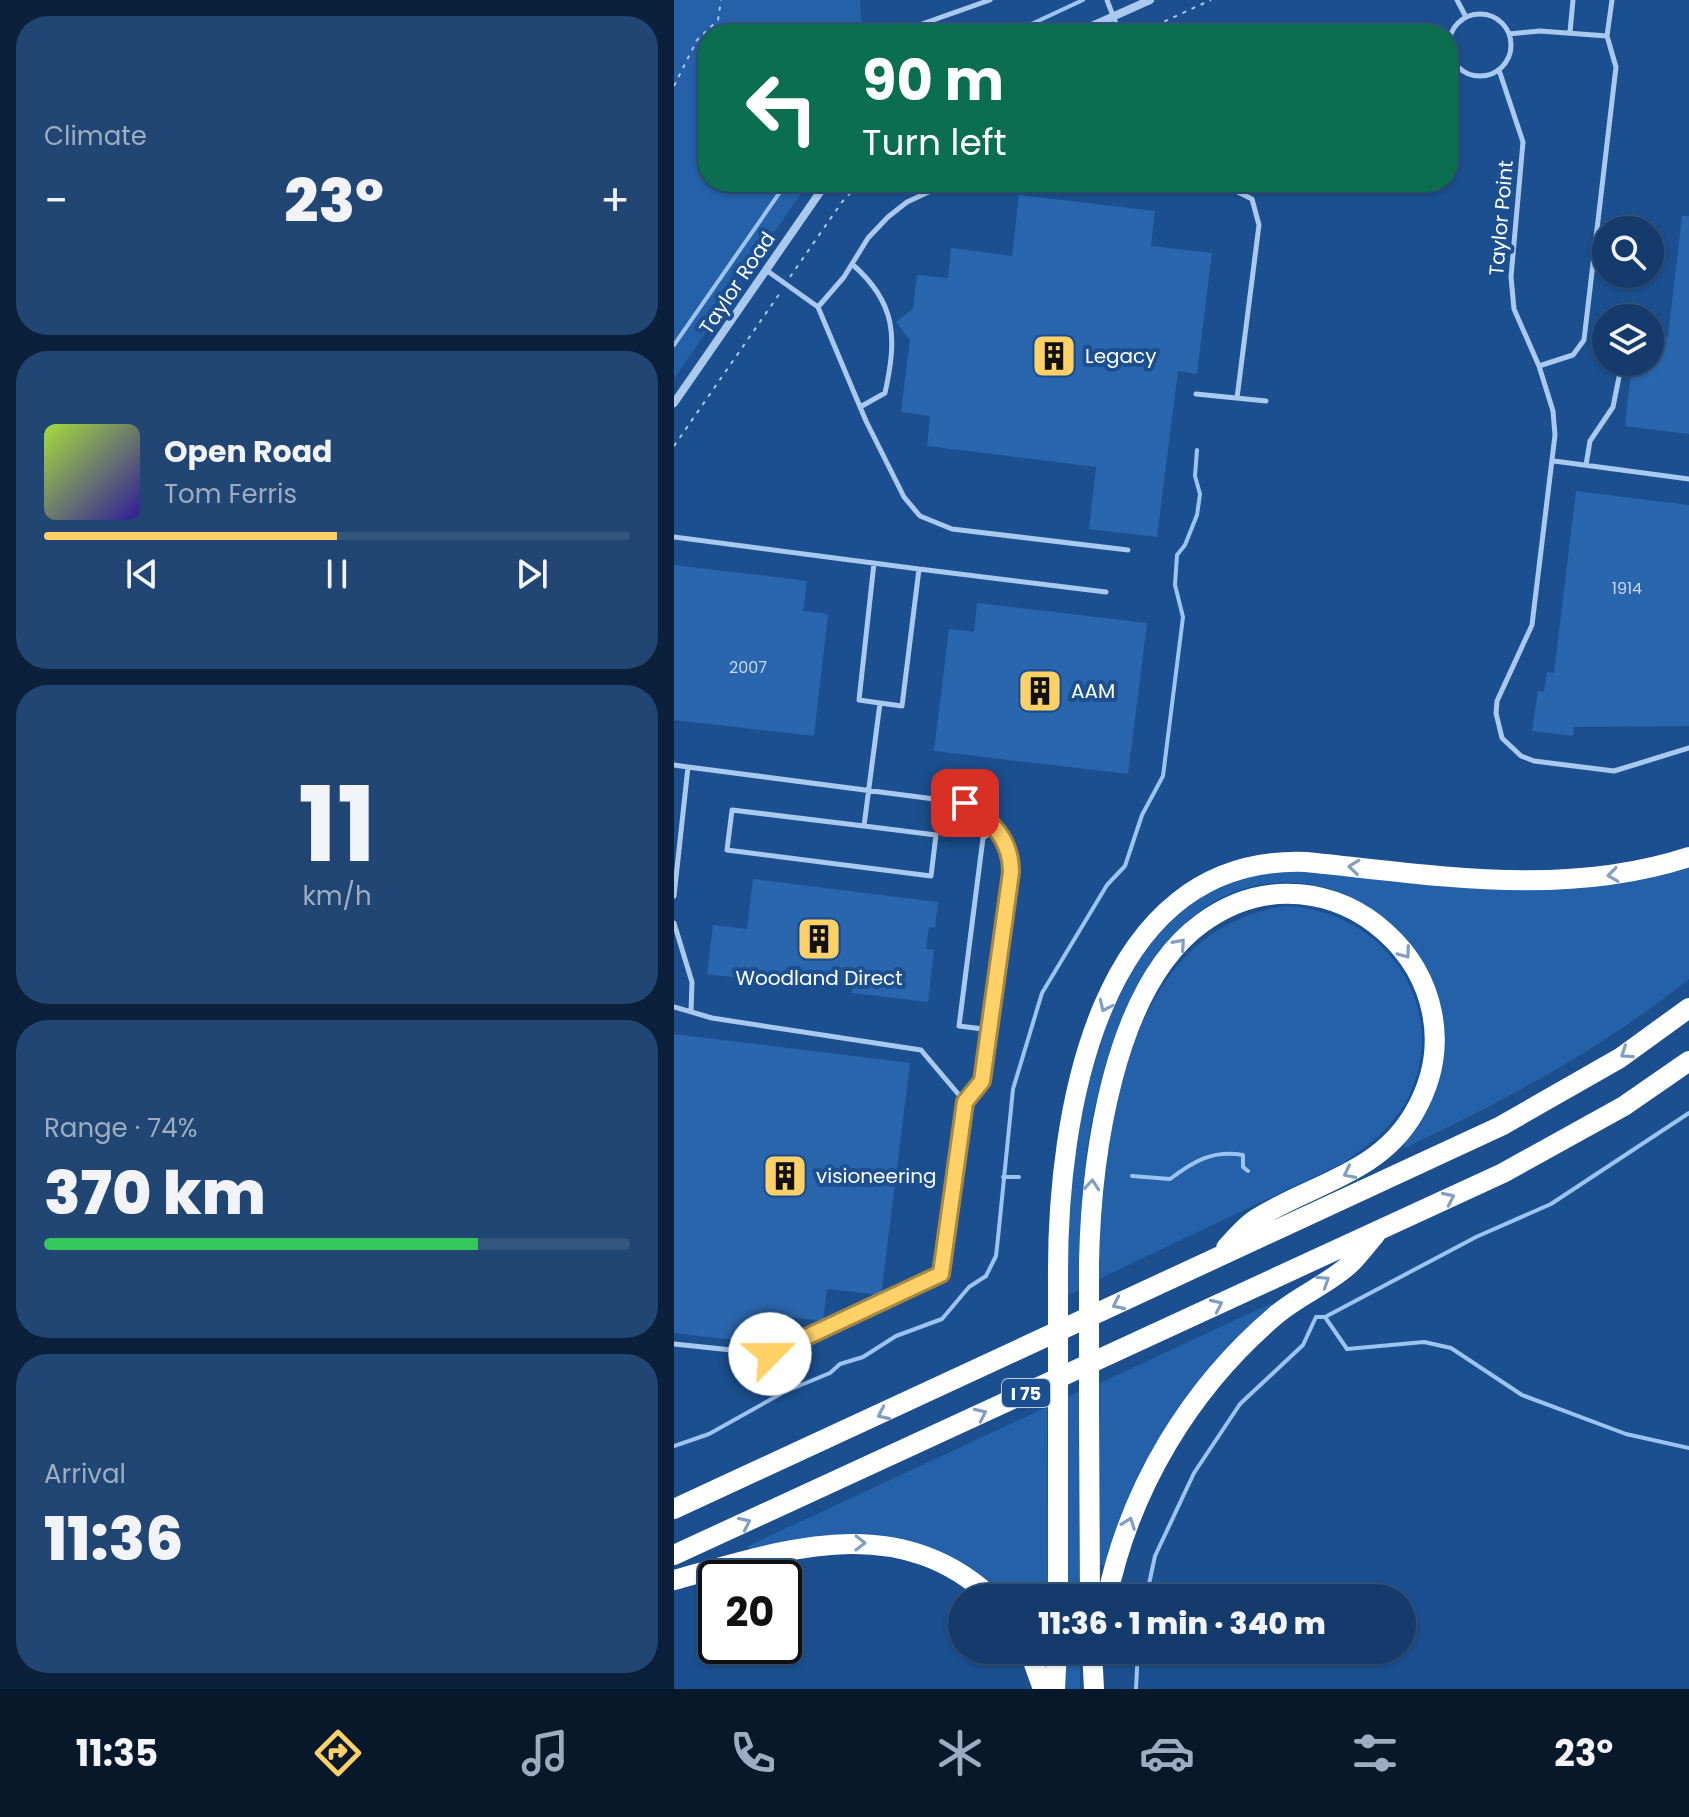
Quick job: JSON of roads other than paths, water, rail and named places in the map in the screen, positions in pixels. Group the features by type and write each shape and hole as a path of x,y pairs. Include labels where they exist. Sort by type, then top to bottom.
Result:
{"highway":[{"path":"1058,1584 1058,1197 1065,1135 1088,1048 1109,996 1137,947 1162,914 1193,889 1227,872 1268,862 1306,862 1532,882 1626,874 1689,857"},
{"path":"1090,1584 1089,1263 1092,1180 1107,1096 1136,1016 1162,966 1201,923 1240,902 1271,894 1326,898 1358,911 1387,932 1421,978 1433,1017 1429,1077 1415,1112 1380,1154 1357,1169 1254,1220 1214,1259"},
{"name":"I 75","path":"674,1509 1528,1112 1620,1058 1689,1008"},
{"name":"I 75","path":"674,1555 1568,1140 1689,1061"},
{"path":"1111,1584 1133,1510 1162,1453 1197,1398 1266,1324 1350,1265 1379,1230"},
{"path":"674,1580 785,1550 867,1543 904,1549 939,1561 976,1584"},
{"path":"1034,1664 1043,1689"},
{"path":"1055,1689 1056,1664"},
{"path":"1093,1664 1094,1687"},
{"path":"1094,1687 1096,1664"}],"street":[{"path":"1096,24 1150,0"},
{"name":"Taylor Road","path":"674,403 820,192"}],"lane":[{"path":"922,24 990,0"},
{"path":"1107,0 1116,24"},
{"path":"1457,0 1466,17"},
{"path":"1570,32 1573,0"},
{"path":"1539,366 1573,355 1584,340 1616,67 1607,36 1612,0"},
{"path":"1458,26 1466,17 1487,15 1497,19 1509,34 1509,54 1499,70 1490,75 1471,75 1458,67"},
{"path":"1509,34 1570,32 1607,36"},
{"name":"Taylor Point","path":"1499,70 1523,142 1511,277 1514,309 1539,366 1553,411 1554,461 1532,625 1497,701 1502,738 1521,756 1534,761 1614,771 1689,748"},
{"path":"818,307 868,238 888,217 907,202 928,192"},
{"path":"1237,398 1259,225 1252,199 1240,192"},
{"path":"852,264 872,282 888,310 893,338 885,393 860,407"},
{"path":"765,270 818,307 860,407 904,497 920,516 952,529 1128,550"},
{"path":"1586,465 1590,441 1613,407 1619,376"},
{"path":"1196,394 1266,401"},
{"path":"1554,461 1689,479"},
{"path":"674,537 1106,592"},
{"path":"874,563 859,700 902,706 919,569"},
{"path":"864,826 880,703"},
{"path":"674,765 965,803 996,828 1011,855 991,1030 982,1081 965,1102 941,1274 770,1354 674,1344"},
{"path":"674,896 688,767"},
{"path":"732,810 864,826 936,835 931,876 727,850 732,810"},
{"path":"991,1030 959,1026 983,838 996,828"},
{"path":"674,923 692,982 691,1011"},
{"path":"674,1007 712,1018 921,1050 965,1102"}],"waterway":[{"path":"1031,24 1083,0"},
{"path":"674,345 780,192"},
{"path":"674,1446 709,1434 784,1392 830,1373 840,1364 863,1357 896,1336 942,1319 969,1287 986,1276 996,1256 1013,1089 1042,993 1107,885 1125,866 1142,815 1163,776 1183,617 1175,585 1177,555 1185,545 1197,515 1200,494 1195,476 1197,450"},
{"path":"1149,1584 1155,1556 1194,1473 1240,1404 1303,1345 1316,1317 1325,1317 1476,1237 1551,1204 1689,1113"},
{"path":"1132,1176 1170,1179 1195,1162 1222,1154 1243,1155 1243,1167 1248,1171"},
{"path":"1003,1177 1019,1177"},
{"path":"1325,1317 1347,1349 1424,1342 1451,1348 1522,1395 1626,1434 1689,1448"},
{"path":"1136,1689 1137,1664"}],"place":[{"name":"Legacy","path":"1054,356"},
{"name":"AAM","path":"1040,691"},
{"name":"Woodland Direct","path":"819,939"},
{"name":"visioneering","path":"785,1176"}]}
